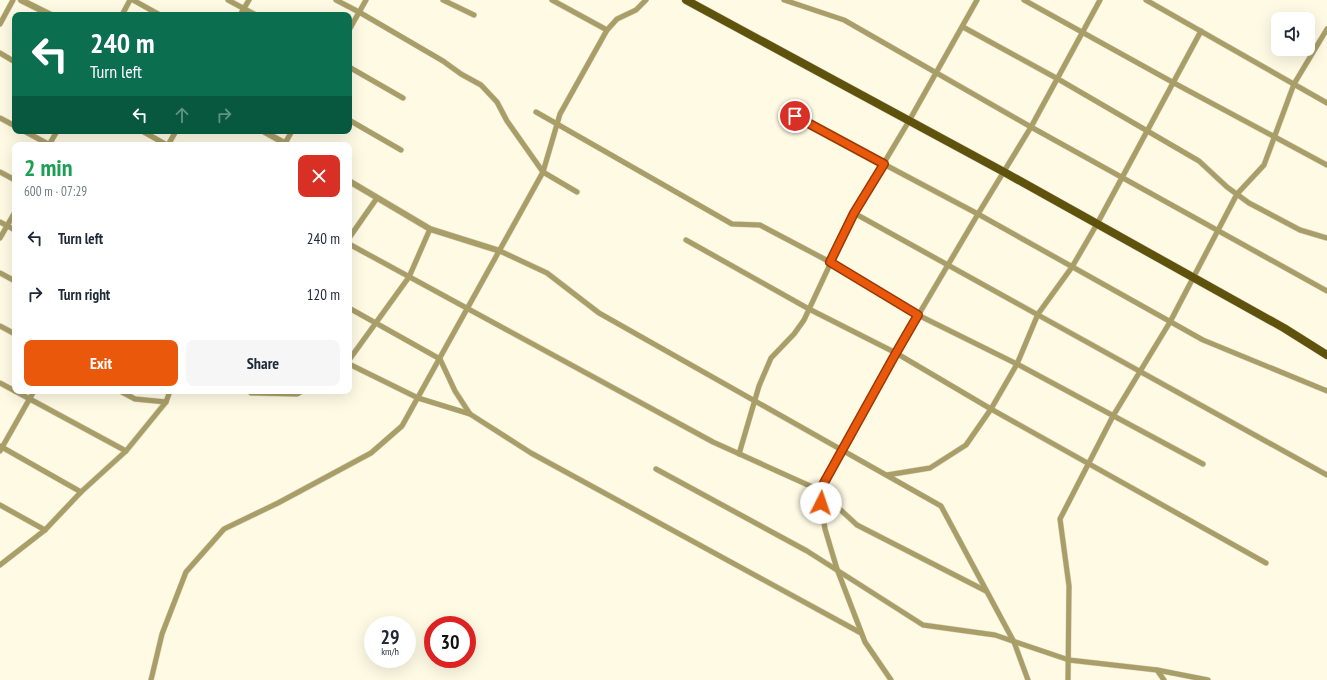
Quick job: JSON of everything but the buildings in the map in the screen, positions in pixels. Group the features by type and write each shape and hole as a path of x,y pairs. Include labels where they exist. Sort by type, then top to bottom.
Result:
{"main road":[{"path":"686,0 1004,172 1284,328 1327,355"}],"street":[{"path":"0,24 13,0"},
{"path":"21,0 45,12"},
{"path":"124,12 132,0 154,12"},
{"path":"228,0 251,12"},
{"path":"242,12 249,0"},
{"path":"336,0 443,61 461,74 481,85 497,102 507,121 543,172 577,192"},
{"path":"352,25 366,0"},
{"path":"443,0 474,15"},
{"path":"552,0 607,30"},
{"path":"151,680 162,634 186,572 224,529 278,504 371,453 402,426 543,172 560,114 607,30 617,20 636,10 646,0"},
{"path":"784,0 844,20 1031,127 1327,291"},
{"path":"739,454 759,386 771,358 794,334 804,320 854,213 884,164 978,0"},
{"path":"1024,0 1327,165"},
{"path":"890,680 865,642 837,570 825,529 820,490 918,315 1031,127 1100,0"},
{"path":"1146,0 1327,103"},
{"path":"962,27 1058,79 1199,161 1237,194 1249,202 1300,230 1327,238"},
{"path":"1068,680 1069,586 1060,519 1113,416 1170,322 1237,194 1264,165 1294,84 1327,28"},
{"path":"887,475 930,468 966,445 991,409 1017,364 1038,314 1072,266 1097,224 1201,32"},
{"path":"0,53 12,60"},
{"path":"352,70 403,98"},
{"path":"536,112 732,224 760,225 830,262 918,315 1017,364 1203,464"},
{"path":"795,116 978,214 1202,340 1327,391"},
{"path":"0,118 12,124"},
{"path":"352,122 401,150"},
{"path":"29,134 44,142"},
{"path":"148,134 162,142"},
{"path":"268,134 282,142"},
{"path":"0,172 12,178"},
{"path":"352,183 430,229 500,250 547,273 599,313 941,506 1014,642 1028,680"},
{"path":"352,234 377,198"},
{"path":"854,213 1327,475"},
{"path":"0,238 12,216"},
{"path":"0,222 12,228"},
{"path":"352,356 409,277 430,229"},
{"path":"686,240 809,309 896,353 991,409 1266,563"},
{"path":"352,246 706,439 820,490 857,525 986,591"},
{"path":"0,273 12,279"},
{"path":"352,310 440,359 455,391 470,414"},
{"path":"0,326 12,332"},
{"path":"352,365 418,398 470,414 531,454 862,633"},
{"path":"0,383 12,389"},
{"path":"21,394 126,451"},
{"path":"32,394 1,448 81,492"},
{"path":"125,394 136,400 166,402"},
{"path":"0,565 45,530 81,492 126,451 166,402 169,394"},
{"path":"656,469 807,551 923,625 995,635 1069,660 1157,670 1208,680"},
{"path":"0,505 45,530"},
{"path":"1157,670 1164,680"}],"route":[{"path":"795,116 884,164 854,213 830,262 918,315 820,490 821,503"}]}
